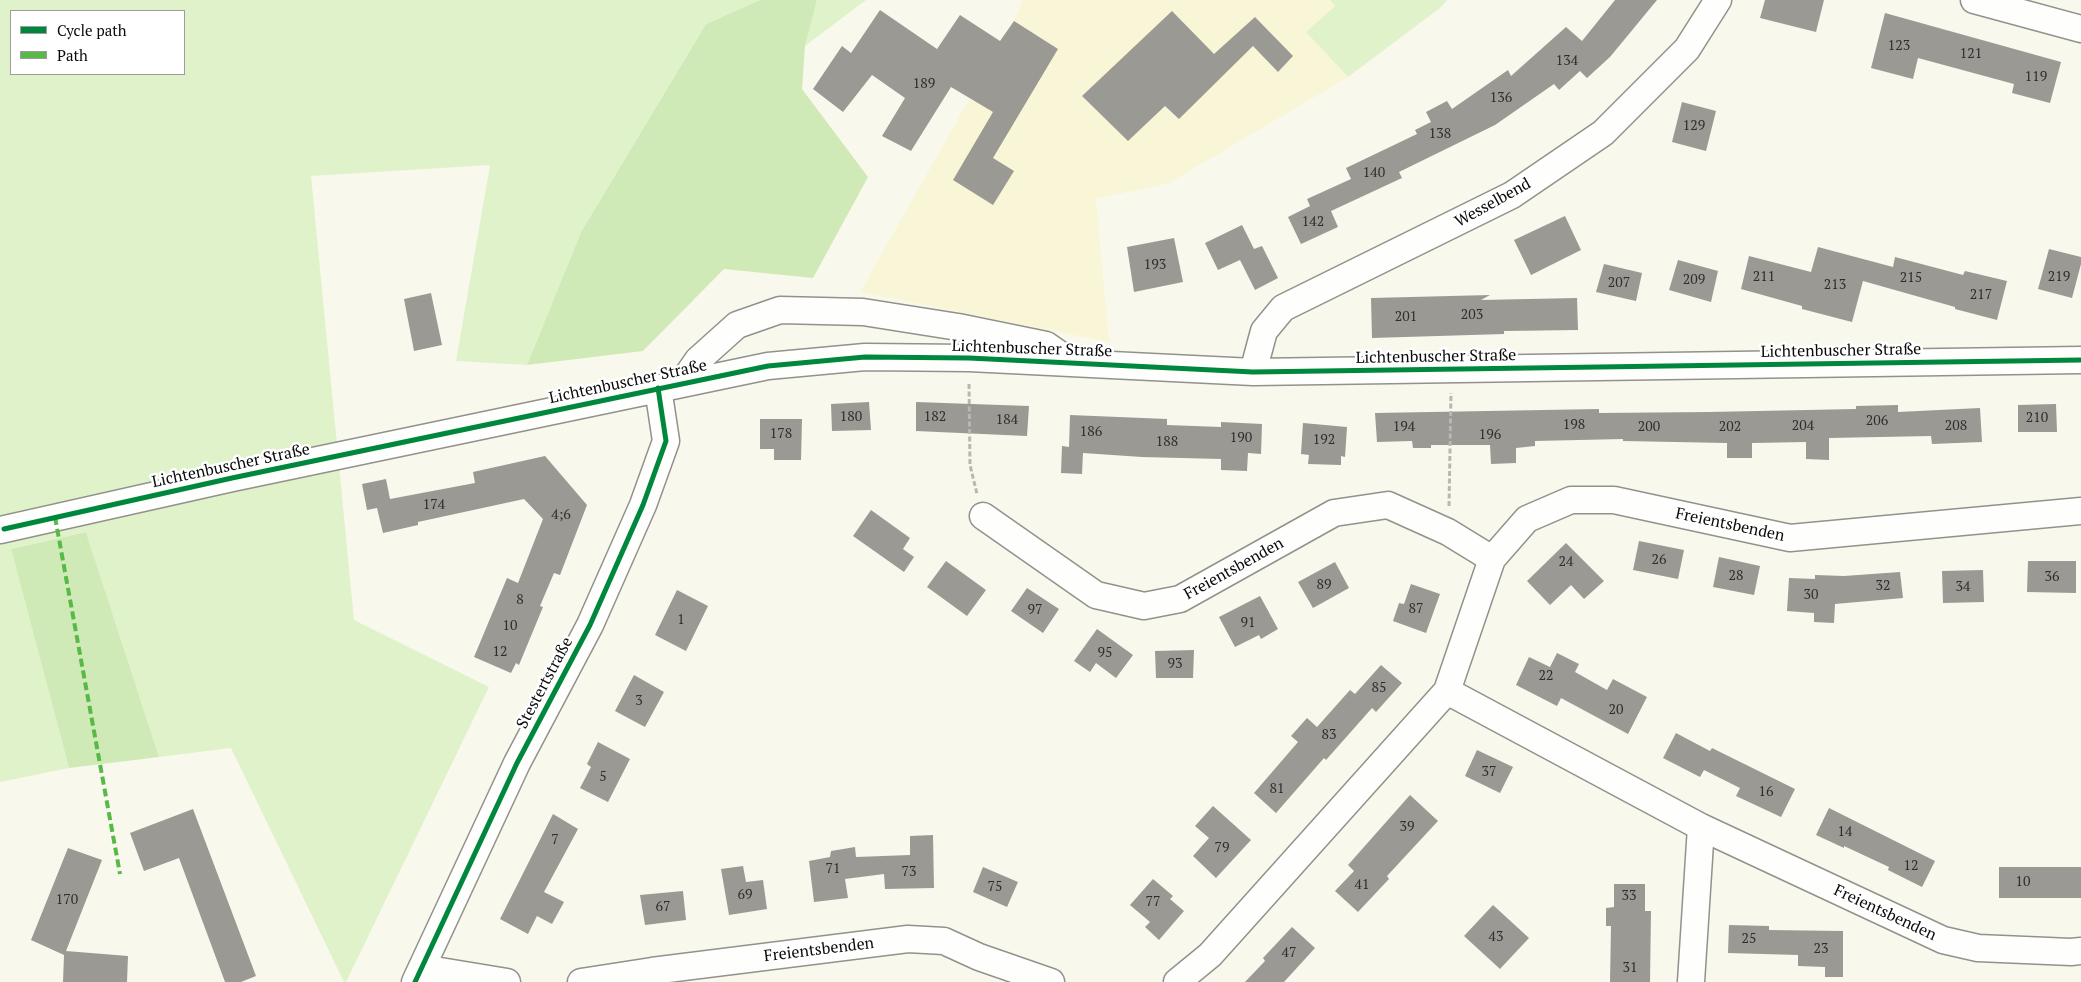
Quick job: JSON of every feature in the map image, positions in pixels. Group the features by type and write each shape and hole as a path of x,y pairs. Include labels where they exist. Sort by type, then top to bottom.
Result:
{"street":[{"name":"Wesselbend","path":"1253,372 1264,331 1284,308 1512,196 1603,133 1686,49 1718,0"},
{"path":"1974,0 2081,29"},
{"name":"Lichtenbuscher Straße","path":"670,385 737,325 780,310 863,312 958,327 1046,345 1072,362"},
{"name":"Lichtenbuscher Straße","path":"0,530 242,476 670,385 768,366 865,357 969,358 1253,372 2081,360"},
{"name":"Stestertstraße","path":"419,975 517,762 590,625 643,505 666,441 670,385"},
{"name":"Freientsbenden","path":"1178,982 1216,948 1447,691 1492,559 1527,519 1571,500 1614,500 1790,538 2081,512"},
{"name":"Freientsbenden","path":"983,516 1096,595 1144,606 1180,599 1334,514 1388,505 1448,532 1492,559"},
{"name":"Freientsbenden","path":"1447,691 1701,826 1943,940 1978,948 2071,952 2081,950"},
{"path":"1691,982 1701,826"},
{"name":"Freientsbenden","path":"581,982 652,971 908,939 944,941 979,957 1051,982"},
{"path":"419,975 507,982"}],"path":[{"path":"969,358 970,465 983,516"},
{"path":"1448,532 1451,370"}],"shaded area":[{"path":"1022,0 1330,0 1335,6 1306,32 1348,77 1169,183 1096,199 1109,342 860,292 1017,15"}],"green space":[{"path":"0,0 760,0 706,24 581,232 527,365 456,361 490,165 311,176 354,620 489,687 346,982 344,982 231,748 159,757 86,532 11,549 69,768 0,782"},
{"path":"760,0 817,0 805,46 802,89 868,177 813,278 724,269 643,351 527,365 581,232 706,24"},
{"path":"817,0 866,0 805,46"},
{"path":"1330,0 1447,0 1440,8 1348,77 1306,32 1335,6"},
{"path":"86,532 159,757 69,768 11,549"}],"building":[{"path":"1615,0 1657,0 1610,57 1587,78 1580,71 1559,90 1554,84 1495,125 1399,172 1402,178 1331,211 1338,227 1301,244 1288,217 1310,206 1307,199 1351,179 1346,168 1417,134 1415,130 1431,122 1426,112 1447,101 1452,109 1508,70 1511,76 1566,27 1582,41"},
{"path":"1765,0 1824,0 1816,32 1760,18"},
{"path":"880,10 937,49 960,15 1000,41 1014,21 1058,49 993,158 1014,171 993,205 953,180 993,112 951,87 911,151 882,136 905,98 872,75 843,112 813,89 842,46 851,53"},
{"path":"1172,11 1214,54 1255,17 1293,56 1278,72 1253,46 1179,119 1165,106 1128,141 1082,96"},
{"path":"1885,13 2061,62 2050,103 2012,93 2014,84 1918,58 1913,79 1871,68"},
{"path":"1682,102 1716,111 1706,151 1672,142"},
{"path":"1565,216 1581,250 1531,275 1514,240"},
{"path":"1242,225 1254,249 1262,246 1278,278 1255,290 1240,260 1218,270 1205,243"},
{"path":"1174,238 1183,282 1134,292 1127,247"},
{"path":"1818,247 1893,267 1895,257 1963,275 1965,271 2007,281 1997,320 1863,281 1852,322 1802,309 1802,306 1741,289 1749,256 1811,272"},
{"path":"2049,249 2081,257 2081,264 2072,298 2038,289"},
{"path":"1678,260 1718,271 1711,302 1669,290"},
{"path":"1604,264 1642,273 1636,301 1596,292"},
{"path":"431,293 442,345 414,351 404,299"},
{"path":"1490,295 1481,300 1577,298 1578,330 1504,331 1504,334 1372,338 1371,298"},
{"path":"869,402 871,430 832,431 831,404"},
{"path":"916,402 1029,406 1027,436 916,431"},
{"path":"2056,404 2057,432 2018,432 2018,405"},
{"path":"1898,405 1898,412 1980,408 1982,442 1932,444 1931,436 1829,438 1829,460 1806,459 1806,442 1752,443 1752,458 1727,458 1727,443 1623,441 1623,439 1535,441 1535,446 1516,448 1516,463 1491,464 1490,445 1431,445 1431,448 1413,448 1412,441 1377,442 1375,413 1599,409 1599,413 1709,412 1856,409 1856,406"},
{"path":"1070,415 1167,419 1167,425 1221,427 1221,422 1262,424 1261,454 1248,453 1247,471 1221,470 1221,459 1083,453 1082,474 1061,473 1062,446 1069,447"},
{"path":"760,419 802,419 801,460 774,460 774,449 760,449"},
{"path":"1303,423 1347,427 1345,457 1341,456 1341,465 1308,464 1309,455 1301,454"},
{"path":"545,456 587,505 560,575 554,573 540,606 543,607 519,665 516,663 511,673 474,657 507,578 518,583 543,519 524,499 418,522 418,525 383,533 377,508 367,510 362,484 386,479 390,499 475,483 473,472"},
{"path":"871,510 910,538 903,549 914,557 904,572 853,536"},
{"path":"1639,541 1684,550 1678,579 1633,570"},
{"path":"1566,543 1604,581 1584,599 1571,585 1550,605 1527,581"},
{"path":"1719,557 1760,566 1754,595 1713,587"},
{"path":"946,561 986,590 967,616 927,587"},
{"path":"2028,561 2076,561 2076,593 2027,592"},
{"path":"1335,562 1349,588 1313,608 1298,582"},
{"path":"1983,570 1984,602 1943,603 1942,571"},
{"path":"1900,572 1903,598 1835,604 1834,623 1814,622 1814,613 1787,611 1789,578 1815,579 1815,575 1844,576"},
{"path":"1411,584 1440,594 1426,633 1393,621 1399,603 1404,604"},
{"path":"1027,588 1059,609 1043,633 1011,611"},
{"path":"677,590 708,606 686,651 655,635"},
{"path":"1260,596 1278,629 1261,639 1259,635 1235,647 1219,617"},
{"path":"1097,629 1133,655 1116,678 1096,663 1090,672 1074,661"},
{"path":"1194,650 1193,678 1156,678 1155,651"},
{"path":"1557,653 1579,664 1575,672 1607,690 1613,679 1647,697 1628,734 1561,698 1557,706 1516,685 1529,657 1550,667"},
{"path":"1381,665 1402,683 1376,712 1372,708 1326,760 1324,758 1276,813 1254,793 1298,742 1291,736 1307,718 1317,727 1350,690 1355,694"},
{"path":"634,675 664,692 645,727 615,711"},
{"path":"1676,733 1710,751 1712,748 1795,789 1781,817 1736,796 1740,788 1704,770 1700,777 1663,758"},
{"path":"598,742 630,759 608,802 580,788 591,767 587,764"},
{"path":"1477,750 1513,767 1500,793 1465,776"},
{"path":"1410,795 1438,821 1387,876 1389,879 1358,912 1335,891 1354,871 1348,865"},
{"path":"1213,806 1251,840 1216,878 1193,856 1209,838 1195,826"},
{"path":"1829,808 1935,861 1922,887 1888,870 1889,867 1816,835"},
{"path":"193,809 256,976 241,982 225,982 179,858 144,871 130,833"},
{"path":"553,814 578,829 544,892 564,902 552,924 537,916 528,934 500,919"},
{"path":"933,835 934,888 885,889 884,874 845,879 848,898 814,902 809,861 830,857 831,851 855,847 856,857 910,855 910,836"},
{"path":"68,848 102,860 66,951 128,956 127,982 63,982 64,955 31,940"},
{"path":"743,866 746,882 763,880 767,909 729,915 721,869"},
{"path":"983,867 1018,882 1007,907 973,892"},
{"path":"1999,867 2081,867 2081,898 1999,898"},
{"path":"1153,879 1173,896 1170,899 1184,911 1159,940 1145,927 1150,922 1130,905"},
{"path":"1614,884 1645,884 1645,911 1651,911 1650,982 1610,982 1611,926 1606,926 1606,908 1614,907"},
{"path":"683,891 686,920 645,925 640,895"},
{"path":"1493,905 1529,938 1500,969 1464,936"},
{"path":"1729,925 1769,926 1769,930 1843,931 1843,977 1825,977 1825,967 1798,966 1798,955 1728,953"},
{"path":"1292,927 1315,948 1284,982 1245,982 1265,961 1263,958"}],"marked path":[{"path":"55,517 120,874"}],"cycle path":[{"path":"4,529 232,478 768,366 865,357 969,358 1253,372 2081,360"},
{"path":"415,982 517,763 590,625 643,505 666,441 658,388"}]}
